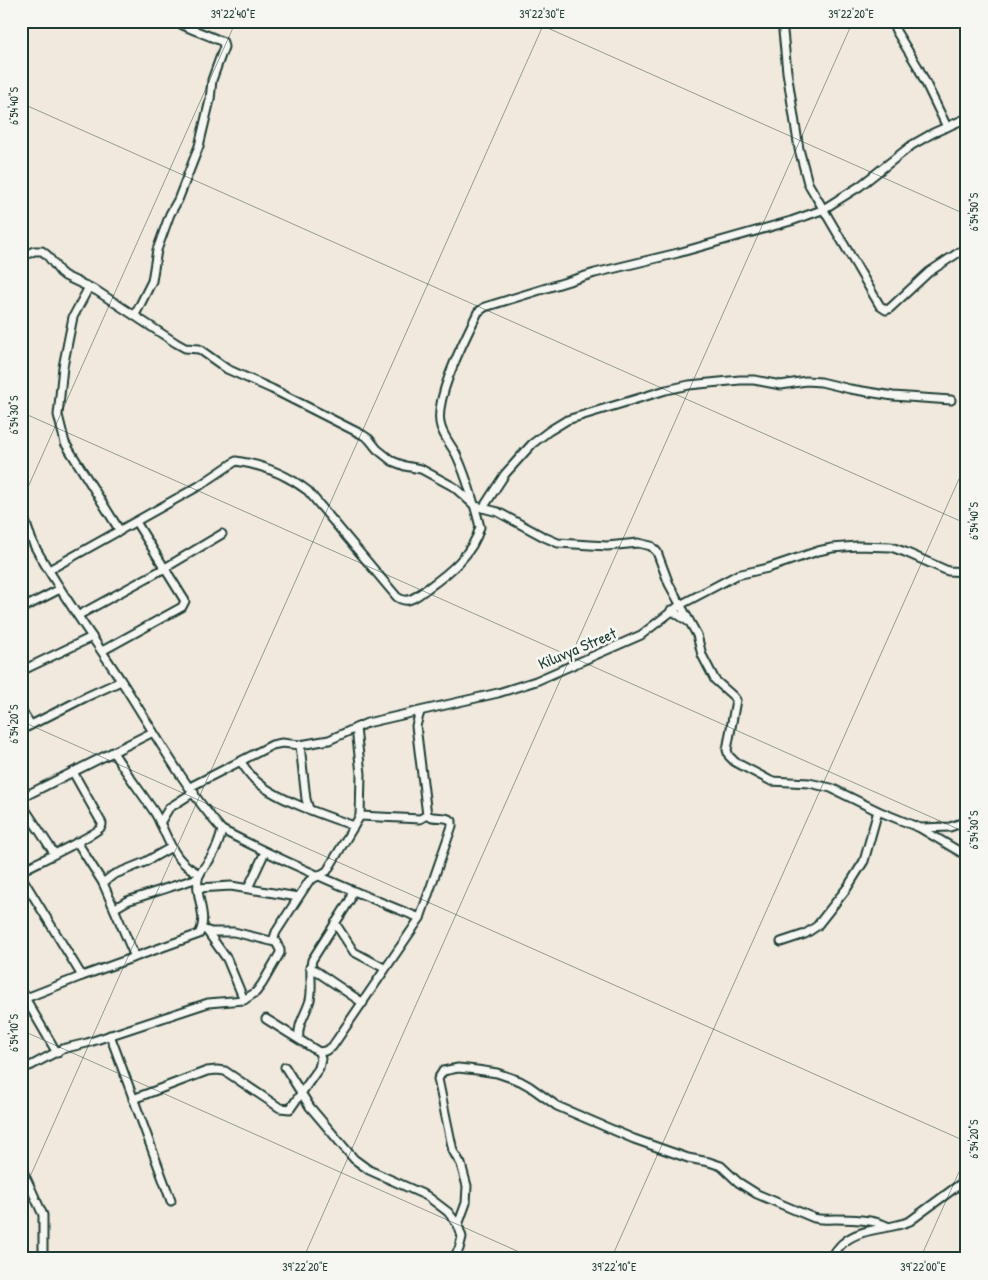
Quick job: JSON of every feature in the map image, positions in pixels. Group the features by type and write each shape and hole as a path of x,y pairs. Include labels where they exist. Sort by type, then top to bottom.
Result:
{"street":[{"path":"135,315 152,281 157,250 199,146 210,100 212,80 224,47 223,42 175,21"},
{"path":"782,21 787,72 799,149 808,183 822,210 880,306 886,310 889,309 929,272 967,247"},
{"path":"892,21 918,67 947,127"},
{"path":"49,570 199,486 236,461 258,464 294,480 308,491 397,596 402,600 408,600 448,574 466,554 479,533 480,527 475,506 456,456 441,427 439,410 444,389 478,312 485,307 595,273 678,253 791,222 822,210 860,186 912,145 933,133 967,118"},
{"path":"21,257 34,251 42,251 60,272 97,291 185,348 199,349 227,369 272,389 369,439 377,449 392,461 421,469 433,475 454,487 475,506 498,512 558,543 607,546 638,543 651,546 657,552 669,584 697,635 702,656 715,680 736,700 727,742 729,756 735,762 771,781 809,783 831,788 878,811 920,828 967,856"},
{"path":"89,288 73,317 63,367 58,415 65,443 120,531"},
{"path":"483,508 505,474 532,444 549,431 567,420 666,390 732,380 754,380 780,385 806,381 821,382 893,396 951,400"},
{"path":"21,512 28,524 30,535 60,589 205,810 222,830 318,877 420,918"},
{"path":"102,652 182,607 185,601 136,522"},
{"path":"79,616 222,534"},
{"path":"21,536 30,535"},
{"name":"Kiluvya Street","path":"160,823 169,808 192,790 272,745 282,743 300,745 329,740 367,723 498,693 562,670 641,635 671,610 737,575 768,568 832,548 857,546 891,547 948,571 967,572"},
{"path":"21,608 60,589"},
{"path":"671,610 690,622"},
{"path":"21,671 92,637"},
{"path":"21,730 121,681"},
{"path":"21,710 31,725"},
{"path":"420,712 416,726 427,815"},
{"path":"21,1069 62,1049 208,1003 244,1000 256,992 280,950 274,938 276,932 310,881 327,871 360,816 362,774 356,728"},
{"path":"21,798 153,732"},
{"path":"300,745 306,799 309,809"},
{"path":"113,752 160,823 170,848 188,868 199,876"},
{"path":"241,762 254,779 262,785 309,809 354,826"},
{"path":"21,871 99,830 102,824 73,772"},
{"path":"21,804 54,853"},
{"path":"781,942 805,934 817,926 847,888 864,861 878,811"},
{"path":"360,816 420,819 427,815"},
{"path":"319,1052 332,1047 363,1003 384,968 420,918 452,826 450,819 434,818 427,815"},
{"path":"920,828 950,827 967,821"},
{"path":"222,830 211,858 199,876 198,888 205,930 227,959 244,1000"},
{"path":"76,842 103,883 135,957"},
{"path":"103,883 113,875 145,862 170,848"},
{"path":"248,888 265,852"},
{"path":"21,876 82,976"},
{"path":"115,908 126,902 199,876"},
{"path":"198,888 231,886 298,897"},
{"path":"299,1039 300,1024 309,1002 311,991 310,967 317,950 350,900 352,891"},
{"path":"335,923 354,952 384,968"},
{"path":"26,998 195,936 205,930 234,932 275,942"},
{"path":"310,967 363,1003"},
{"path":"21,991 57,1053"},
{"path":"133,1099 207,1071 217,1070 225,1072 280,1108 290,1109 319,1068 321,1059 319,1052 266,1020"},
{"path":"110,1035 171,1201"},
{"path":"285,1067 316,1115 354,1159 369,1170 427,1196 448,1212 458,1225 462,1237 459,1249 453,1259"},
{"path":"458,1225 466,1202 467,1186 461,1164 453,1151 446,1109 438,1079 443,1071 458,1068 497,1073 520,1081 557,1106 688,1158 715,1163 721,1166 738,1182 757,1194 814,1218 877,1222 887,1226"},
{"path":"21,1167 43,1215 43,1250"},
{"path":"830,1259 846,1241 887,1226 900,1225 910,1221 967,1179"}]}
